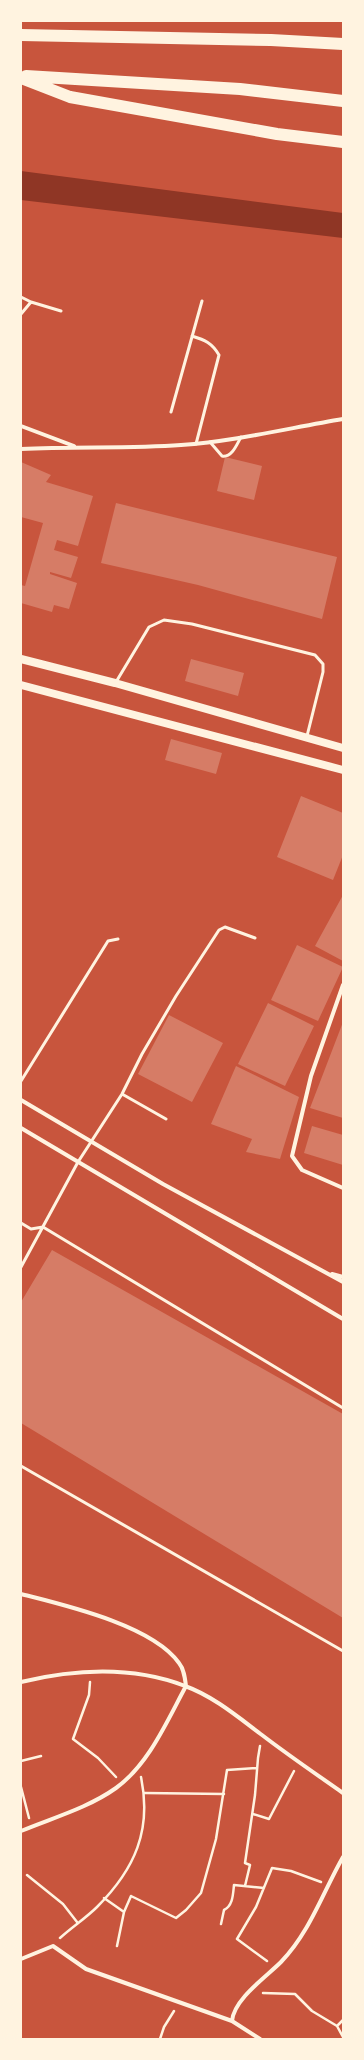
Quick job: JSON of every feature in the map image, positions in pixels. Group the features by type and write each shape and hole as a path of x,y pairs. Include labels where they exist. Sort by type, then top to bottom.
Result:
{"highway":[{"path":"21,35 271,40 343,44"},
{"path":"21,76 240,88 343,101"},
{"path":"21,76 70,97 277,134 343,142"}],"main road":[{"path":"21,659 115,683 343,748"},
{"path":"21,685 343,770"}],"street":[{"path":"21,449 76,447 140,448 196,444 343,419"},
{"path":"21,426 76,447"},
{"path":"343,985 310,1076 292,1156 302,1170 343,1188"},
{"path":"21,1100 91,1140 163,1184 343,1282"},
{"path":"21,1128 343,1319"},
{"path":"323,1271 343,1277"},
{"path":"21,1594 76,1608 121,1625 153,1640 179,1663 184,1672 186,1686 155,1742 139,1765 122,1783 90,1803 21,1831"},
{"path":"21,1682 39,1677 90,1672 132,1673 186,1686 218,1703 343,1793"},
{"path":"232,2021 237,2005 275,1968 302,1936 343,1857"},
{"path":"21,1959 52,1946 86,1969 232,2021 260,2039"}],"lane":[{"path":"21,297 31,302 61,311"},
{"path":"171,412 202,301"},
{"path":"21,314 31,302"},
{"path":"192,336 210,343 219,355 196,444"},
{"path":"210,442 222,456 227,456 231,454 241,437"},
{"path":"115,683 149,627 164,620 192,624 315,655 323,664 323,672 306,738"},
{"path":"21,1267 78,1162 122,1094 142,1054 176,996 219,930 225,927 255,938"},
{"path":"21,1081 108,941 118,939"},
{"path":"122,1094 166,1119"},
{"path":"21,1223 31,1228 43,1227 343,1408"},
{"path":"21,1466 343,1651"}],"path":[{"path":"90,1672 89,1695 73,1738 98,1758 122,1783"},
{"path":"245,1886 250,1865 245,1863 253,1814 257,1768 263,1736"},
{"path":"21,1761 41,1756"},
{"path":"253,1814 269,1819 299,1762"},
{"path":"52,1946 97,1907 135,1858 140,1846 145,1822 145,1794 139,1765"},
{"path":"117,1946 124,1912 131,1896 176,1918 202,1893 216,1839 227,1770 257,1768"},
{"path":"21,1787 31,1827"},
{"path":"145,1794 224,1794"},
{"path":"275,1968 237,1939 256,1907 272,1868 291,1871 329,1885"},
{"path":"26,1875 63,1904 78,1922"},
{"path":"221,1924 224,1910 227,1909 232,1899 234,1885 264,1888"},
{"path":"104,1898 124,1912"},
{"path":"249,1993 294,1994 312,2011 337,2026 343,2037"},
{"path":"160,2039 164,2027 178,2003"},
{"path":"337,2026 343,2020"}],"shaded area":[{"path":"21,171 343,213 343,238 21,200"}],"building":[{"path":"225,457 262,466 254,500 217,491"},
{"path":"21,462 51,475 46,482 93,496 78,546 57,540 54,550 78,557 71,578 50,572 50,574 77,583 69,609 54,605 52,612 21,603 21,585 25,586 43,523 21,517"},
{"path":"116,503 337,557 322,619 198,585 101,563"},
{"path":"191,659 244,673 238,696 185,681"},
{"path":"171,739 222,753 216,774 165,760"},
{"path":"301,796 343,813 343,855 333,880 277,857"},
{"path":"343,895 343,961 315,946"},
{"path":"297,945 343,967 318,1021 271,1000"},
{"path":"268,1003 314,1026 285,1086 238,1064"},
{"path":"169,1015 223,1043 192,1102 138,1074"},
{"path":"343,1022 343,1118 310,1108"},
{"path":"236,1066 299,1097 280,1159 246,1152 252,1139 211,1124"},
{"path":"312,1126 343,1135 343,1165 304,1153"},
{"path":"52,1250 343,1414 343,1618 21,1423 21,1302"}]}
